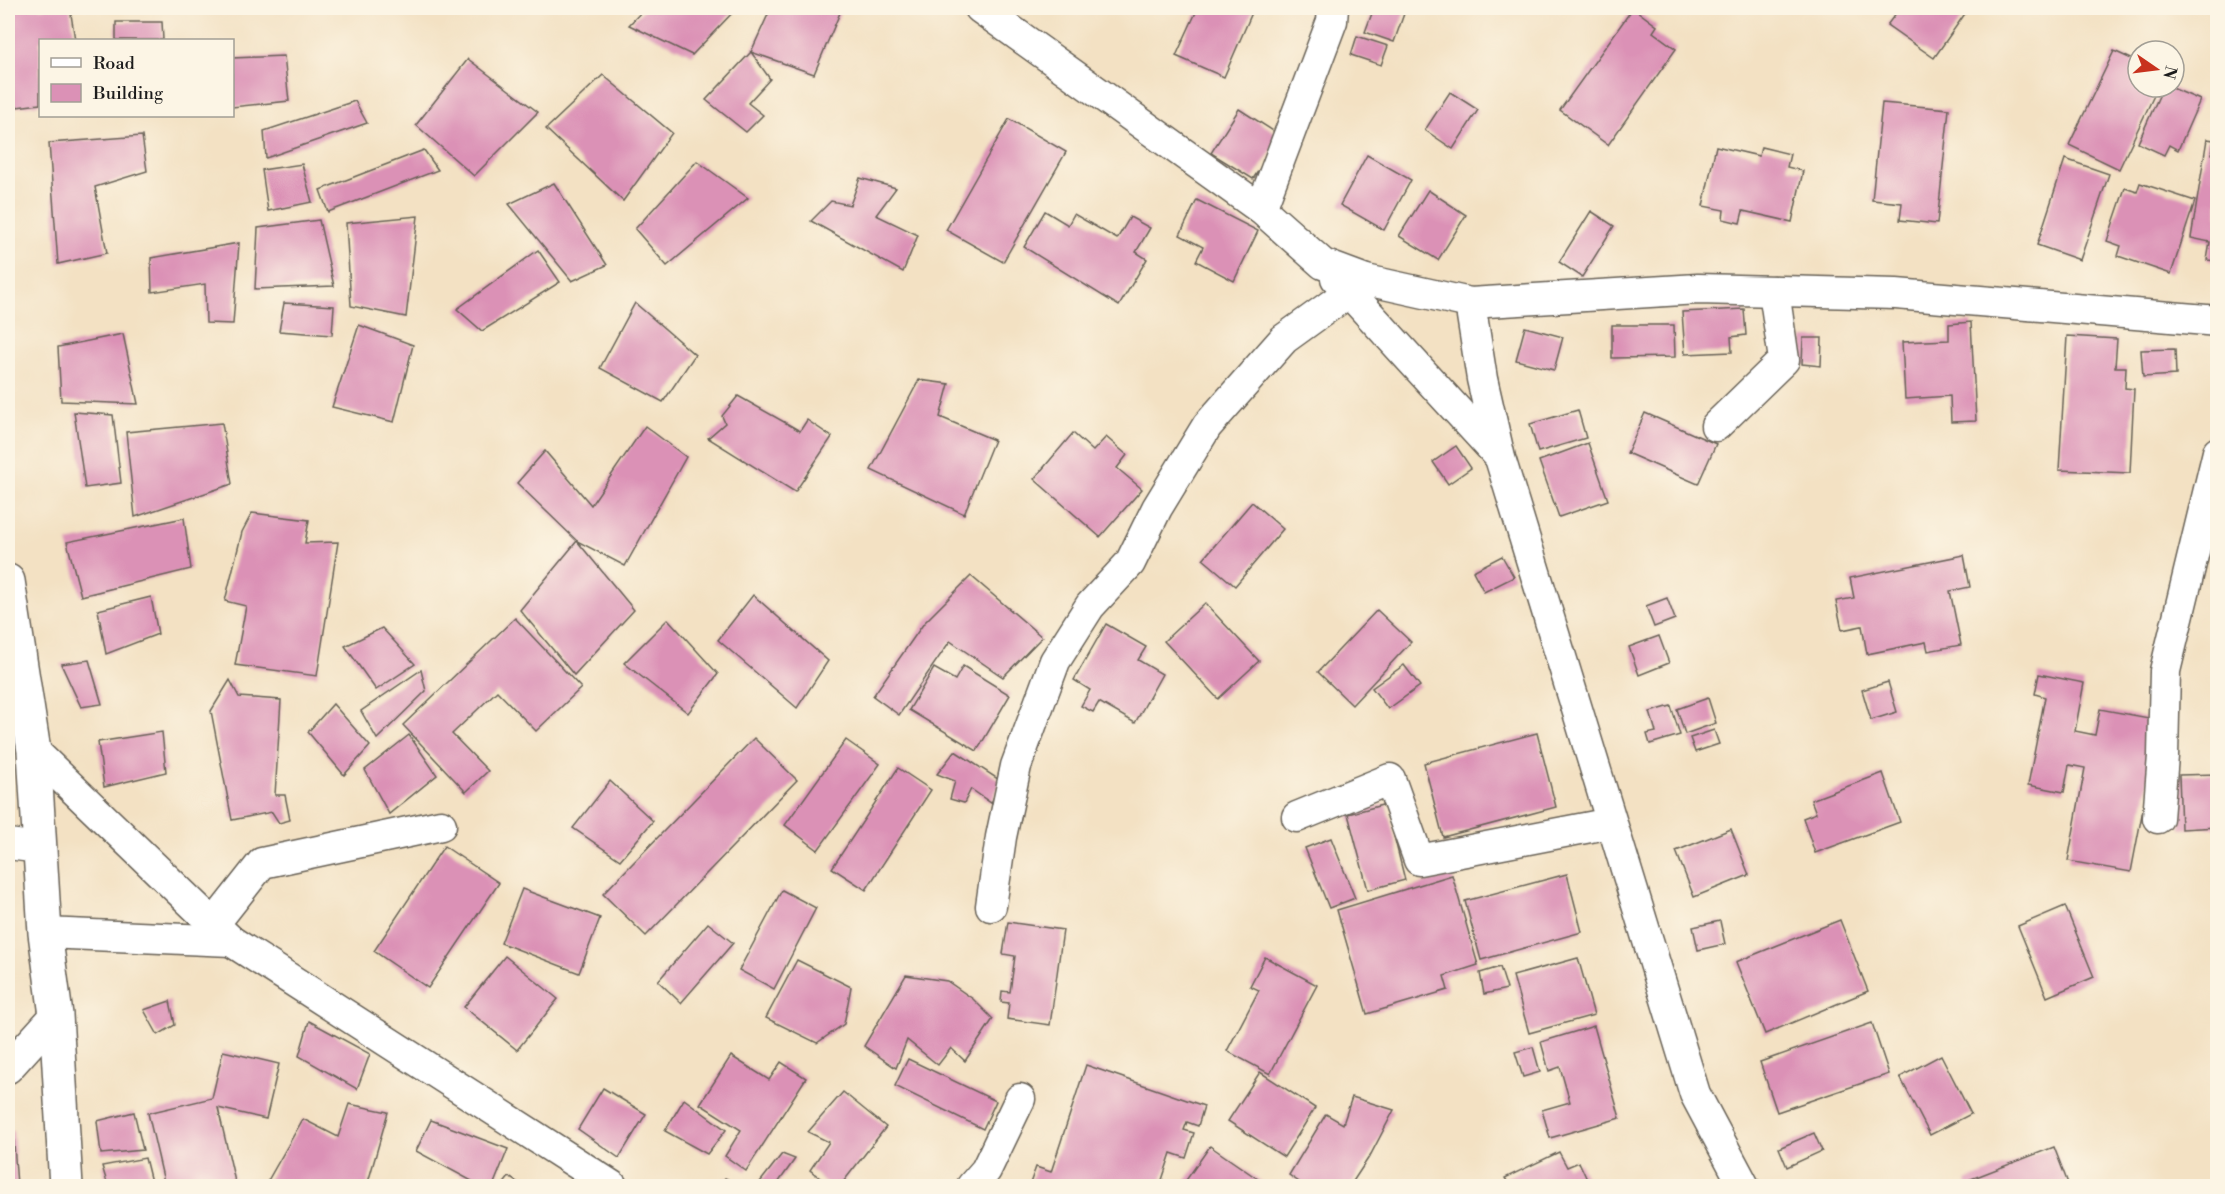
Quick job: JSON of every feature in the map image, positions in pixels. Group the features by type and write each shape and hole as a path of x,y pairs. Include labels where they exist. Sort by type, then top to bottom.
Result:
{"main road":[{"path":"8,580 34,751 45,933 56,1015 66,1186"}],"street":[{"path":"980,8 1261,209 1323,264 1500,458"},
{"path":"1261,209 1332,21 1333,8"},
{"path":"1323,264 1366,280 1470,303 1698,289 1896,294 2217,321"},
{"path":"1716,426 1784,360 1774,291"},
{"path":"992,906 1001,837 1016,766 1055,661 1090,606 1130,562 1157,508 1207,426 1284,339 1349,292"},
{"path":"1470,303 1482,379 1500,458 1695,1094 1744,1186"},
{"path":"2158,818 2166,671 2217,452"},
{"path":"34,751 223,932 612,1186"},
{"path":"1297,817 1390,779 1419,860 1611,823"},
{"path":"223,932 262,863 441,825"},
{"path":"8,844 40,848"},
{"path":"45,933 223,932"},
{"path":"8,1068 56,1015"},
{"path":"972,1186 986,1170 1020,1099"}],"building":[{"path":"8,8 70,8 75,39 39,39 39,104 9,108"},
{"path":"645,8 737,8 692,55 629,25"},
{"path":"771,8 842,8 814,74 751,52"},
{"path":"1198,8 1254,8 1224,77 1176,56"},
{"path":"1374,8 1406,8 1394,42 1365,32"},
{"path":"1633,8 1657,26 1653,32 1676,49 1608,145 1560,110"},
{"path":"1900,8 1969,8 1934,58 1887,25"},
{"path":"116,22 162,22 163,39 116,39"},
{"path":"1357,36 1388,46 1381,65 1351,55"},
{"path":"2114,51 2126,56 2126,99 2152,99 2119,169 2069,145"},
{"path":"751,52 770,79 748,103 763,115 746,132 706,100"},
{"path":"284,56 289,101 234,107 234,58"},
{"path":"468,59 538,112 474,176 416,125"},
{"path":"603,75 672,133 623,201 546,129"},
{"path":"1450,92 1478,110 1453,149 1425,130"},
{"path":"2186,94 2200,100 2178,150 2169,145 2164,155 2138,143 2158,99 2186,99"},
{"path":"355,101 367,123 266,158 264,131"},
{"path":"1882,103 1949,109 1937,224 1900,220 1902,203 1872,200"},
{"path":"1239,109 1281,136 1253,179 1211,153"},
{"path":"1009,119 1066,152 1003,262 946,230"},
{"path":"142,136 147,171 95,187 107,253 58,264 49,143"},
{"path":"2207,139 2214,140 2212,154 2218,155 2218,261 2207,260 2210,242 2191,238"},
{"path":"1716,146 1759,156 1761,147 1790,154 1787,167 1803,171 1792,222 1743,211 1740,223 1723,219 1724,210 1703,206"},
{"path":"424,150 438,170 328,212 320,190"},
{"path":"1367,155 1411,180 1384,230 1340,205"},
{"path":"2065,159 2109,174 2080,260 2037,245"},
{"path":"697,161 748,198 667,266 635,229"},
{"path":"302,164 312,202 268,211 262,170"},
{"path":"860,178 896,188 876,215 918,235 903,272 811,221 831,201 850,205"},
{"path":"554,183 607,265 572,281 509,204"},
{"path":"2140,183 2195,201 2171,274 2118,256 2121,246 2107,241 2125,188 2137,192"},
{"path":"1428,190 1466,215 1438,260 1399,236"},
{"path":"1197,200 1258,231 1234,281 1196,261 1203,247 1180,235"},
{"path":"1045,211 1068,225 1074,214 1117,239 1130,217 1150,228 1136,252 1147,259 1119,306 1024,247"},
{"path":"1591,211 1614,226 1582,277 1559,262"},
{"path":"418,216 406,317 351,306 346,223"},
{"path":"319,220 334,286 255,289 258,228"},
{"path":"239,243 233,324 206,323 205,284 152,292 151,258"},
{"path":"538,250 560,282 482,331 457,309"},
{"path":"284,303 334,306 332,335 279,331"},
{"path":"635,303 695,355 663,402 600,368"},
{"path":"1744,309 1746,335 1731,337 1732,352 1685,354 1682,312"},
{"path":"1971,322 1976,421 1951,422 1950,396 1905,399 1902,342 1949,340 1949,324"},
{"path":"359,325 413,345 394,422 332,407"},
{"path":"1612,325 1674,325 1675,357 1612,358"},
{"path":"1525,327 1563,337 1554,370 1516,360"},
{"path":"123,334 138,404 61,401 58,347"},
{"path":"2067,336 2117,339 2115,367 2126,367 2125,388 2134,389 2130,473 2059,470"},
{"path":"1803,338 1822,338 1821,366 1802,364"},
{"path":"2175,349 2176,375 2143,377 2141,350"},
{"path":"919,380 949,384 940,417 994,440 964,514 871,470"},
{"path":"738,396 800,431 807,420 832,437 795,492 708,438 725,423 722,416"},
{"path":"1578,410 1586,438 1538,452 1530,424"},
{"path":"74,412 113,415 121,483 85,488"},
{"path":"1645,413 1716,444 1698,484 1627,453"},
{"path":"222,423 232,484 135,517 126,432"},
{"path":"645,426 686,457 625,566 577,541 517,483 545,451 591,505"},
{"path":"1073,433 1093,451 1106,437 1127,455 1117,468 1142,489 1100,537 1034,479"},
{"path":"1588,443 1608,500 1559,517 1539,461"},
{"path":"1456,446 1471,468 1448,484 1433,462"},
{"path":"1252,502 1283,529 1235,586 1203,559"},
{"path":"252,513 309,520 305,543 338,542 317,676 235,665 246,606 225,601 242,532"},
{"path":"184,518 191,569 81,596 67,542"},
{"path":"577,541 634,610 574,675 520,610"},
{"path":"1964,555 1970,587 1950,591 1961,645 1928,651 1926,642 1867,654 1862,626 1842,630 1836,601 1854,598 1850,578"},
{"path":"1502,556 1514,577 1484,592 1473,571"},
{"path":"971,576 1042,637 1003,677 950,641 899,715 873,696 924,623"},
{"path":"753,595 828,661 797,708 718,640"},
{"path":"151,597 158,634 106,654 98,610"},
{"path":"1667,598 1675,619 1654,627 1646,606"},
{"path":"1205,603 1259,661 1218,699 1164,641"},
{"path":"1377,610 1411,642 1352,705 1318,672"},
{"path":"515,618 581,688 536,731 497,691 452,734 488,771 466,792 403,725"},
{"path":"668,619 718,674 688,713 624,663"},
{"path":"1106,624 1146,647 1138,660 1162,674 1135,723 1099,702 1093,712 1081,706 1090,690 1074,680"},
{"path":"382,628 415,664 376,690 345,646"},
{"path":"1659,636 1669,663 1639,675 1629,647"},
{"path":"89,660 102,704 81,707 61,664"},
{"path":"1404,665 1420,686 1388,709 1372,688"},
{"path":"963,666 1010,695 977,751 909,710 934,668 955,680"},
{"path":"421,670 426,691 377,739 361,711"},
{"path":"2039,674 2084,683 2075,731 2095,735 2100,709 2160,720 2131,872 2068,861 2085,768 2069,765 2064,792 2028,785 2045,697 2035,694"},
{"path":"230,680 239,697 281,700 275,795 285,795 290,820 279,823 272,812 232,820 211,711"},
{"path":"1888,682 1897,712 1871,720 1862,690"},
{"path":"1708,698 1716,723 1685,734 1677,709"},
{"path":"333,704 370,746 344,775 308,732"},
{"path":"1671,706 1680,735 1650,744 1647,734 1656,732 1650,712"},
{"path":"1714,730 1719,744 1695,752 1690,738"},
{"path":"162,732 166,772 104,787 98,742"},
{"path":"1537,733 1556,807 1443,837 1424,763"},
{"path":"409,735 437,775 389,814 365,770"},
{"path":"754,738 797,780 646,936 603,894"},
{"path":"846,740 880,764 818,850 785,825"},
{"path":"955,751 1001,781 991,803 971,789 964,803 950,799 955,781 937,774"},
{"path":"898,768 931,790 866,890 832,868"},
{"path":"1883,773 1900,822 1815,853 1803,818 1816,813 1811,800"},
{"path":"2218,774 2218,827 2181,829 2179,775"},
{"path":"610,781 653,821 620,860 573,828"},
{"path":"1386,804 1405,880 1368,890 1348,814"},
{"path":"1731,829 1749,875 1694,897 1676,851"},
{"path":"1331,838 1355,898 1329,908 1305,848"},
{"path":"444,846 499,883 428,988 374,951"},
{"path":"1567,874 1582,932 1481,960 1465,901"},
{"path":"1452,875 1478,965 1444,976 1448,990 1367,1014 1337,910"},
{"path":"522,889 600,918 579,973 501,943"},
{"path":"782,890 816,908 774,989 739,970"},
{"path":"2065,906 2094,977 2047,997 2018,926"},
{"path":"1840,920 1868,991 1765,1034 1736,962"},
{"path":"1720,921 1725,944 1698,950 1693,927"},
{"path":"1008,922 1063,930 1050,1025 1007,1019 1009,1003 1001,1002 1002,991 1010,992 1015,956 1003,954"},
{"path":"708,923 733,943 681,1003 658,981"},
{"path":"505,956 558,999 517,1050 464,1007"},
{"path":"1265,957 1317,985 1270,1074 1227,1051 1259,990 1250,986"},
{"path":"1578,958 1594,1015 1529,1033 1513,976"},
{"path":"797,960 851,987 844,1024 817,1043 766,1018"},
{"path":"1500,967 1507,989 1484,994 1480,973"},
{"path":"906,975 947,981 973,999 993,1019 965,1061 951,1048 938,1065 907,1040 896,1068 864,1046"},
{"path":"170,1001 175,1025 158,1035 144,1010"},
{"path":"309,1021 370,1054 357,1089 299,1056"},
{"path":"1872,1023 1889,1074 1777,1112 1760,1062"},
{"path":"1594,1026 1620,1118 1550,1138 1542,1110 1570,1102 1560,1067 1549,1071 1541,1042"},
{"path":"1533,1047 1540,1072 1523,1077 1515,1052"},
{"path":"223,1051 279,1064 266,1119 218,1108 236,1186 165,1186 148,1113 212,1098"},
{"path":"1941,1055 1971,1114 1930,1135 1900,1077"},
{"path":"731,1056 769,1080 781,1062 806,1078 746,1171 725,1156 741,1130 700,1104"},
{"path":"908,1059 996,1101 983,1129 895,1086"},
{"path":"1086,1065 1204,1106 1198,1126 1187,1122 1184,1130 1194,1133 1186,1158 1171,1153 1160,1186 1029,1186 1036,1167 1051,1172"},
{"path":"1260,1072 1315,1108 1284,1157 1228,1121"},
{"path":"603,1088 646,1114 619,1158 578,1129"},
{"path":"843,1092 886,1127 840,1186 830,1186 810,1170 829,1142 808,1132"},
{"path":"1352,1097 1394,1110 1371,1154 1350,1186 1305,1186 1289,1175 1326,1114 1343,1124"},
{"path":"684,1099 726,1130 707,1154 665,1131"},
{"path":"349,1104 388,1112 367,1186 273,1186 266,1184 303,1119 338,1137"},
{"path":"134,1112 143,1150 101,1154 97,1121"},
{"path":"431,1120 508,1149 493,1186 481,1186 416,1151"},
{"path":"8,1131 13,1131 17,1185 8,1186"},
{"path":"1814,1133 1822,1151 1787,1167 1779,1148"},
{"path":"1210,1146 1268,1186 1182,1186"},
{"path":"2054,1147 2069,1186 1968,1186 1966,1181"},
{"path":"1559,1152 1567,1167 1579,1162 1590,1186 1510,1186 1505,1178"},
{"path":"782,1154 795,1159 776,1186 757,1186"},
{"path":"145,1158 152,1186 108,1186 102,1166"},
{"path":"509,1177 523,1186 502,1186"},
{"path":"725,1178 743,1186 719,1186"}]}
